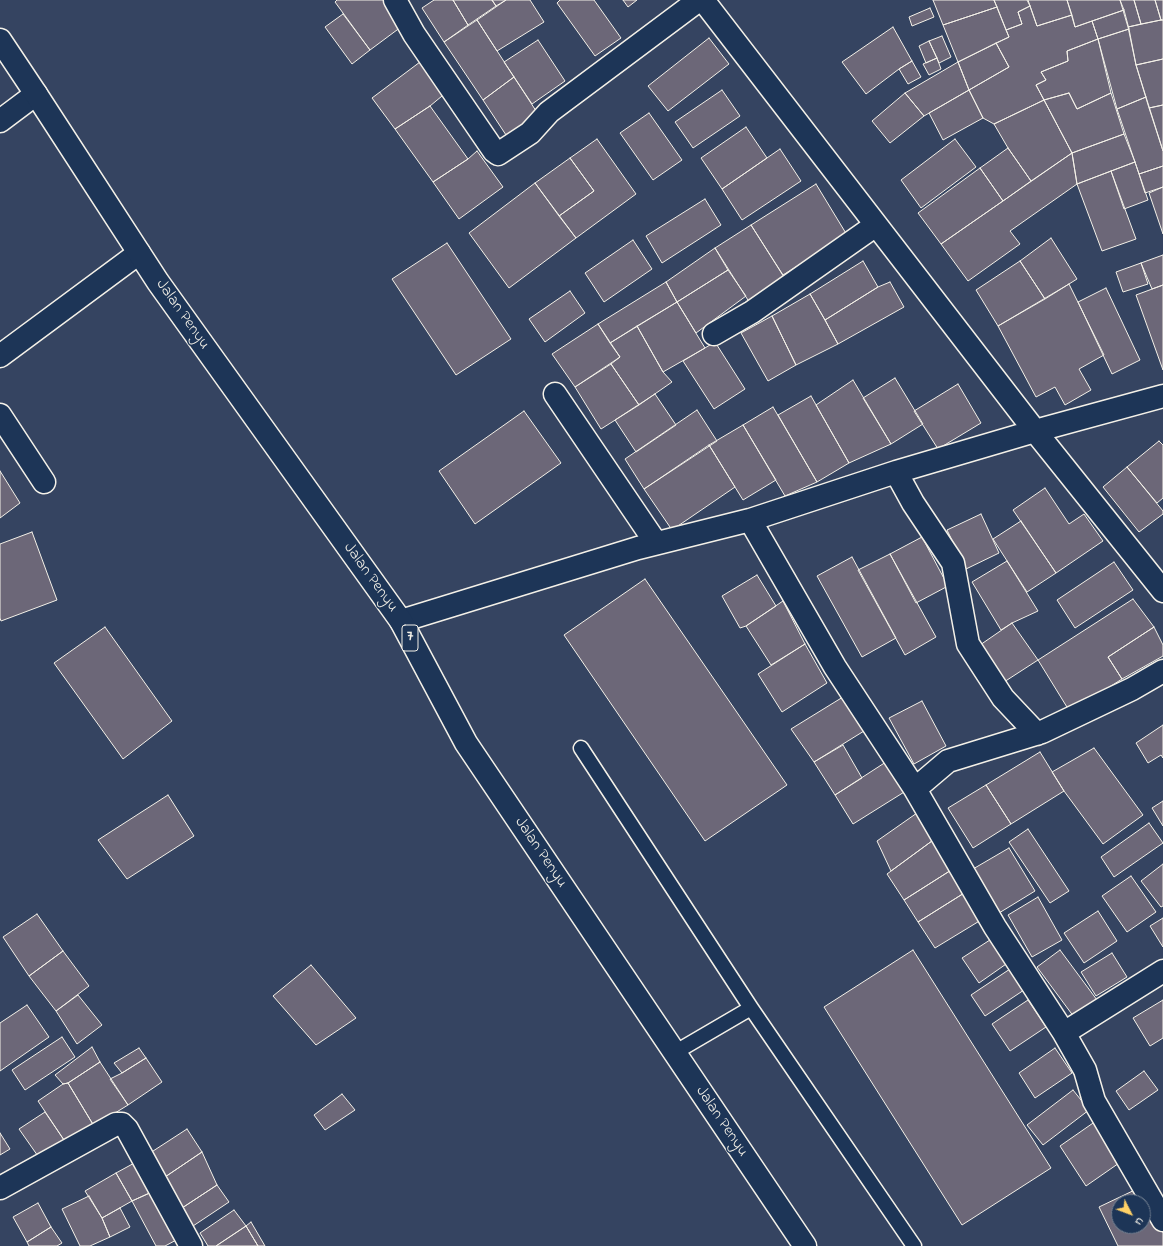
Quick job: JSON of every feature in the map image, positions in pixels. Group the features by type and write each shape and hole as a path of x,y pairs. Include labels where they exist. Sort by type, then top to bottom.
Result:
{"main road":[{"path":"395,0 414,34 494,151 498,154 530,133 549,112 699,0"},
{"path":"703,0 1035,431 1163,591"},
{"name":"Jalan Penyu","path":"0,40 158,282 401,621 466,743 804,1246"},
{"path":"0,121 36,94"},
{"path":"714,334 752,312 876,225"},
{"path":"0,356 139,252"},
{"path":"555,394 656,543"},
{"path":"401,621 656,543 750,520 896,472 1035,431 1163,396"},
{"path":"0,415 44,482"},
{"path":"896,472 913,503 953,563 968,644 1003,698 1037,734"},
{"path":"750,520 835,667 915,789 995,927 1064,1033 1086,1070 1094,1100 1163,1220"},
{"path":"915,789 948,761 1037,734 1132,689 1163,671"},
{"path":"1064,1033 1163,971"},
{"path":"0,1188 116,1124 122,1124 127,1129 191,1246"}],"lane":[{"path":"581,748 751,1008 914,1246"},
{"path":"674,1053 751,1008"}],"building":[{"path":"337,0 387,0 405,24 370,50 335,2"},
{"path":"434,0 453,0 468,25 444,42 422,8"},
{"path":"453,0 492,0 496,6 468,25"},
{"path":"492,0 506,0 496,6"},
{"path":"506,0 530,0 544,22 497,51 477,20"},
{"path":"560,0 594,0 621,38 595,56 557,3"},
{"path":"623,0 637,0 628,7"},
{"path":"933,0 994,0 997,7 943,25"},
{"path":"994,0 1027,0 1030,6 1018,12 1022,24 1006,30"},
{"path":"1028,0 1067,0 1072,15 1037,26"},
{"path":"1067,0 1120,0 1124,10 1075,27"},
{"path":"1120,0 1134,0 1141,24 1128,27"},
{"path":"1134,0 1155,0 1161,20 1141,24"},
{"path":"1155,0 1163,0 1163,20 1161,20"},
{"path":"1030,6 1037,26 1072,15 1075,27 1092,21 1098,39 1067,51 1068,61 1041,72 1046,80 1036,85 1044,100 994,124 983,118 969,90 1009,67 996,43 1009,37 1006,30 1022,24 1018,12"},
{"path":"997,7 1009,37 958,62 943,25"},
{"path":"930,8 934,17 912,26 909,17"},
{"path":"1124,10 1129,29 1098,39 1092,21"},
{"path":"343,14 370,50 352,64 325,27"},
{"path":"477,20 514,77 483,100 444,42"},
{"path":"1163,20 1163,59 1136,65 1128,27"},
{"path":"893,27 912,61 866,94 842,62"},
{"path":"1129,29 1136,65 1146,97 1117,109 1098,39"},
{"path":"942,36 951,57 939,63 929,41"},
{"path":"709,38 729,64 668,111 648,86"},
{"path":"1098,39 1111,93 1077,109 1069,93 1044,100 1036,85 1046,80 1041,72 1068,61 1067,51"},
{"path":"538,40 565,81 532,104 504,62"},
{"path":"929,41 937,58 926,63 919,46"},
{"path":"996,43 1009,67 969,90 958,62"},
{"path":"937,58 941,69 929,75 923,64"},
{"path":"424,59 448,91 430,106 395,129 372,98"},
{"path":"1163,59 1163,105 1149,108 1136,65"},
{"path":"912,61 921,77 908,84 899,69"},
{"path":"958,62 969,90 924,116 905,93"},
{"path":"514,77 540,117 508,138 483,100"},
{"path":"722,90 740,116 693,148 675,122"},
{"path":"969,90 983,118 943,140 929,113"},
{"path":"905,93 924,116 890,143 872,121"},
{"path":"1069,93 1077,109 1111,93 1124,134 1072,153 1044,100"},
{"path":"1146,97 1163,151 1163,166 1139,174 1117,109"},
{"path":"1044,100 1072,153 1031,181 1008,148 994,124"},
{"path":"1163,105 1163,151 1149,108"},
{"path":"430,106 468,159 433,182 395,129"},
{"path":"649,113 682,160 653,180 620,133"},
{"path":"746,127 767,158 722,189 701,158"},
{"path":"1124,134 1135,162 1077,184 1072,153"},
{"path":"597,139 636,194 576,238 559,216 594,191 570,158"},
{"path":"955,139 976,167 921,208 901,180"},
{"path":"1008,148 1031,181 1003,201 980,168"},
{"path":"780,149 801,181 742,220 722,189"},
{"path":"477,151 503,187 459,219 433,182 468,159"},
{"path":"1072,153 1077,184 1010,231 1020,244 968,281 941,244"},
{"path":"570,158 594,191 559,216 535,183"},
{"path":"1135,162 1148,200 1124,209 1111,171"},
{"path":"1163,166 1163,187 1145,193 1139,174"},
{"path":"980,168 1003,201 941,244 918,213"},
{"path":"1111,171 1136,239 1102,251 1077,184"},
{"path":"535,183 576,238 509,288 469,233"},
{"path":"816,184 847,235 783,275 751,225"},
{"path":"1163,187 1163,234 1149,193"},
{"path":"705,199 721,225 662,263 646,236"},
{"path":"751,225 789,285 753,308 715,248"},
{"path":"1051,238 1077,279 1045,299 1020,261"},
{"path":"633,240 652,269 604,302 585,273"},
{"path":"447,243 511,339 456,375 392,279"},
{"path":"715,248 728,270 677,302 666,282"},
{"path":"1163,255 1163,285 1152,289 1141,263"},
{"path":"863,261 878,287 825,320 810,294"},
{"path":"1020,261 1045,299 998,326 976,290"},
{"path":"1141,263 1148,284 1123,292 1116,272"},
{"path":"728,270 746,296 696,333 677,302"},
{"path":"666,282 677,302 610,343 598,324"},
{"path":"890,282 904,307 838,344 825,320 878,287"},
{"path":"1069,284 1104,355 1079,369 1091,390 1065,405 1055,387 1036,397 998,326"},
{"path":"1163,285 1163,370 1136,295"},
{"path":"1106,288 1140,360 1112,374 1078,302"},
{"path":"570,291 585,313 545,342 529,319"},
{"path":"810,294 838,344 796,365 772,316"},
{"path":"677,302 705,348 663,372 637,326"},
{"path":"772,316 796,365 768,381 741,333"},
{"path":"598,324 620,357 575,387 552,354"},
{"path":"637,326 663,372 672,382 639,405 611,364 620,357 610,343"},
{"path":"715,342 745,389 714,409 683,361"},
{"path":"611,364 639,405 601,429 575,387"},
{"path":"895,378 923,424 891,444 863,398"},
{"path":"853,380 891,444 849,463 816,405"},
{"path":"958,384 981,423 938,449 914,411"},
{"path":"655,394 676,425 636,452 615,420"},
{"path":"811,396 849,463 817,482 778,415"},
{"path":"773,407 817,482 785,496 743,425"},
{"path":"697,410 717,441 644,489 625,459"},
{"path":"524,411 561,463 475,524 439,471"},
{"path":"743,425 776,480 743,500 709,445"},
{"path":"1159,441 1163,445 1163,498 1157,503 1127,467"},
{"path":"709,445 735,487 672,530 644,489"},
{"path":"1127,467 1163,511 1163,514 1139,532 1103,487"},
{"path":"0,471 20,503 0,518"},
{"path":"1045,488 1069,524 1084,514 1103,541 1056,573 1013,510"},
{"path":"981,514 999,553 966,569 947,530"},
{"path":"1021,521 1056,573 1027,592 993,539"},
{"path":"32,532 57,600 1,621 0,544"},
{"path":"922,537 948,586 916,603 890,554"},
{"path":"890,554 936,637 905,655 858,570"},
{"path":"852,557 896,638 862,657 817,576"},
{"path":"1007,561 1038,611 1012,623 1001,630 972,582"},
{"path":"1114,562 1133,590 1075,628 1057,600"},
{"path":"757,575 776,606 746,626 740,628 722,596"},
{"path":"645,579 787,785 705,841 564,635"},
{"path":"1133,599 1154,627 1108,657 1122,679 1070,712 1038,660"},
{"path":"783,601 805,644 771,665 746,626"},
{"path":"1012,623 1038,660 1004,682 980,645"},
{"path":"105,627 172,721 123,759 54,663"},
{"path":"1154,627 1163,645 1163,656 1122,679 1108,657"},
{"path":"805,644 827,683 782,712 758,674"},
{"path":"843,697 864,731 814,762 791,729"},
{"path":"922,701 946,746 914,764 889,718"},
{"path":"1163,725 1163,758 1161,755 1148,763 1136,743"},
{"path":"843,745 862,778 835,795 814,762"},
{"path":"1094,748 1143,815 1103,844 1052,772"},
{"path":"1040,752 1064,791 1011,824 986,785"},
{"path":"889,760 909,789 853,824 835,795"},
{"path":"986,785 1011,824 973,848 948,808"},
{"path":"168,795 194,836 127,879 98,840"},
{"path":"1163,801 1163,826 1152,808"},
{"path":"917,813 936,838 891,871 877,841"},
{"path":"1149,823 1163,843 1114,877 1101,857"},
{"path":"1028,829 1069,891 1050,903 1009,842"},
{"path":"936,838 956,867 904,900 887,874"},
{"path":"1009,848 1035,891 999,913 973,869"},
{"path":"1163,864 1163,906 1161,907 1141,881"},
{"path":"956,867 969,890 918,922 904,900"},
{"path":"1131,876 1156,912 1127,932 1102,896"},
{"path":"969,890 986,917 935,948 918,922"},
{"path":"1038,897 1062,940 1032,957 1008,915"},
{"path":"1098,911 1117,941 1084,963 1064,933"},
{"path":"37,914 63,951 29,976 3,937"},
{"path":"1163,918 1163,947 1150,926"},
{"path":"993,938 1009,962 979,983 962,958"},
{"path":"913,950 1051,1168 962,1225 824,1007"},
{"path":"1060,950 1097,1000 1074,1017 1037,967"},
{"path":"63,951 89,986 56,1011 29,976"},
{"path":"1112,953 1127,977 1096,996 1081,972"},
{"path":"311,965 356,1018 316,1045 273,996"},
{"path":"1010,969 1024,990 985,1016 971,995"},
{"path":"78,995 102,1025 77,1044 56,1011"},
{"path":"1028,1000 1046,1027 1010,1051 992,1024"},
{"path":"1163,1000 1163,1038 1150,1046 1133,1018"},
{"path":"27,1005 49,1037 0,1071 0,1023"},
{"path":"62,1037 75,1057 25,1090 12,1070"},
{"path":"92,1047 100,1062 68,1083 63,1084 55,1075"},
{"path":"139,1048 146,1058 122,1073 114,1063"},
{"path":"1055,1048 1072,1073 1035,1098 1019,1073"},
{"path":"146,1058 162,1082 128,1105 110,1079"},
{"path":"100,1062 128,1105 94,1126 68,1083"},
{"path":"1144,1071 1158,1090 1129,1110 1116,1091"},
{"path":"68,1083 94,1126 66,1143 38,1101 63,1084"},
{"path":"1073,1090 1089,1110 1043,1145 1027,1125"},
{"path":"342,1094 355,1110 325,1130 314,1115"},
{"path":"45,1112 66,1143 40,1159 19,1129"},
{"path":"1096,1121 1122,1161 1086,1186 1060,1146"},
{"path":"187,1129 202,1152 165,1177 150,1153"},
{"path":"0,1133 10,1149 0,1155"},
{"path":"202,1152 217,1185 182,1208 165,1177"},
{"path":"138,1161 154,1191 132,1201 116,1173"},
{"path":"116,1173 132,1201 102,1218 85,1191"},
{"path":"217,1185 229,1202 193,1226 182,1208"},
{"path":"1141,1187 1144,1194 1126,1194"},
{"path":"154,1191 180,1238 165,1246 156,1246 132,1201"},
{"path":"89,1196 102,1218 110,1237 90,1246 80,1246 62,1209"},
{"path":"1111,1201 1111,1232 1099,1207"},
{"path":"38,1203 51,1227 27,1242 13,1217"},
{"path":"120,1208 130,1227 110,1237 102,1218"},
{"path":"1151,1208 1163,1233 1163,1246 1118,1246 1112,1234 1151,1234"},
{"path":"234,1210 246,1226 216,1246 208,1246 200,1233"},
{"path":"251,1222 265,1246 258,1246 246,1226"},
{"path":"246,1226 258,1246 216,1246"},
{"path":"51,1227 62,1243 57,1246 29,1246 27,1242"}]}
